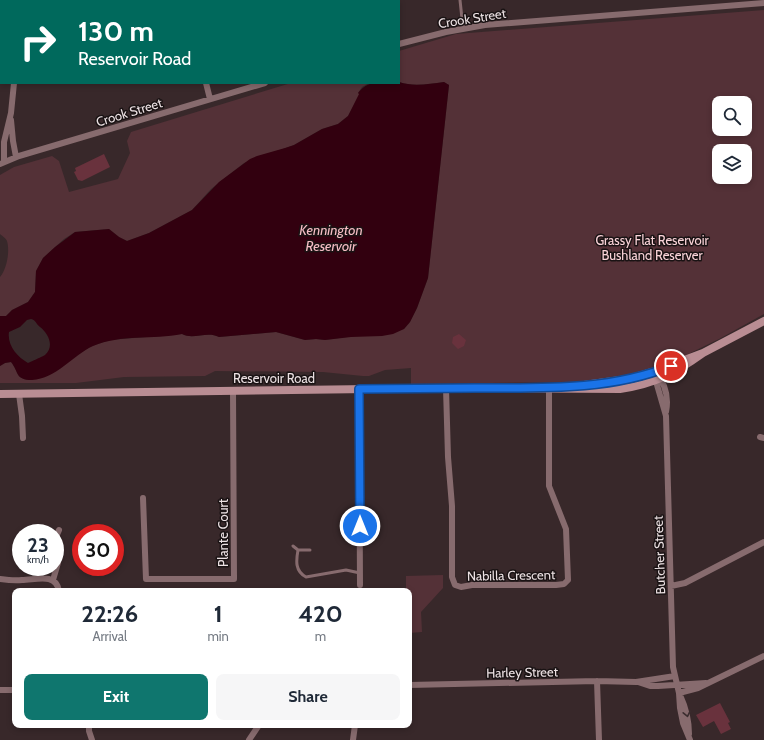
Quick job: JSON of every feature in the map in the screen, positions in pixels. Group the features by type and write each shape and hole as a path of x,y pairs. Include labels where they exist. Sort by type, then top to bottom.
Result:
{"main road":[{"name":"Reservoir Road","path":"549,388 616,381 655,372 703,353 764,321"},
{"name":"Reservoir Road","path":"0,394 446,388 620,390 642,385 681,369 703,353"}],"street":[{"name":"Crook Street","path":"400,44 463,28 498,23 764,3"},
{"path":"2,163 4,142 11,113 14,84"},
{"path":"206,84 210,99"},
{"name":"Crook Street","path":"2,163 16,157 262,84"},
{"path":"11,113 16,157"},
{"name":"Butcher Street","path":"655,372 667,398 668,404 666,416 673,666 679,693 686,706 690,739"},
{"name":"Nabilla Crescent","path":"446,388 448,457 452,506 452,577 455,585 461,587 556,585 564,584 568,580 566,529 549,486 549,388"},
{"path":"359,389 360,585"},
{"name":"Plante Court","path":"143,498 146,579 234,579 233,390"},
{"path":"19,394 23,438"},
{"path":"671,586 689,581 764,542"},
{"path":"53,580 54,576"},
{"path":"0,579 22,580 46,578 53,580 59,588"},
{"name":"Harley Street","path":"679,693 698,688 764,656"},
{"name":"Harley Street","path":"412,685 597,681 636,682 675,676"},
{"path":"597,681 599,740"},
{"name":"Harley Street","path":"636,682 650,686 708,682"},
{"path":"0,690 12,690"},
{"path":"88,728 92,740"},
{"path":"249,740 257,728"},
{"path":"353,740 355,728"}],"lane":[{"path":"460,0 463,28"},
{"path":"293,546 298,550 310,550"},
{"path":"298,550 298,570 299,573 306,577 346,570 360,573"}],"green space":[{"name":"Grassy Flat Reservoir Bushland Reserver","path":"764,10 764,314 719,339 676,360 633,375 594,381 411,384 411,368 385,370 369,376 323,372 215,371 205,376 124,377 76,383 0,383 0,366 5,363 11,362 20,377 32,380 92,346 110,340 182,334 186,336 214,335 219,337 276,332 305,340 325,340 404,329 410,322 417,308 428,278 449,85 444,82 415,85 400,82 400,51 456,34"},
{"path":"288,84 367,84 362,87 358,93 360,94 348,116 338,124 322,129 294,145 244,163 211,189 192,210 149,233 127,241 109,229 75,232 64,239 43,258 36,271 35,292 28,302 12,310 6,316 0,316 0,277 6,265 8,245 5,238 0,234 0,175 14,167 52,156 59,161 69,192 118,179 130,153 127,141 131,132"},
{"path":"443,575 443,588 421,612 422,632 412,633 412,588 406,588 406,576"}],"water":[{"name":"Kennington Reservoir","path":"400,82 421,85 444,82 449,85 428,278 417,308 410,322 404,329 393,334 382,336 325,340 305,340 276,332 219,337 214,335 186,336 182,334 115,340 93,346 49,376 32,380 23,379 20,377 11,362 0,366 0,316 6,316 12,310 28,302 35,292 36,271 43,258 55,247 75,232 109,229 127,241 149,233 192,210 219,182 250,159 294,145 322,129 338,124 348,116 359,94 358,93 368,85 400,84","holes":["31,319 35,321 48,336 50,348 45,355 28,363 20,357 11,346 9,332 20,327 27,320"]}],"building":[{"path":"104,154 110,167 82,181 78,180 74,172 76,171 75,168"},
{"path":"459,334 466,340 464,346 458,349 452,343 453,337"},
{"path":"720,703 730,722 728,723 731,729 721,734 714,721 703,727 696,715"}],"route":[{"path":"360,526 359,389 549,388 628,379 671,366"}]}
